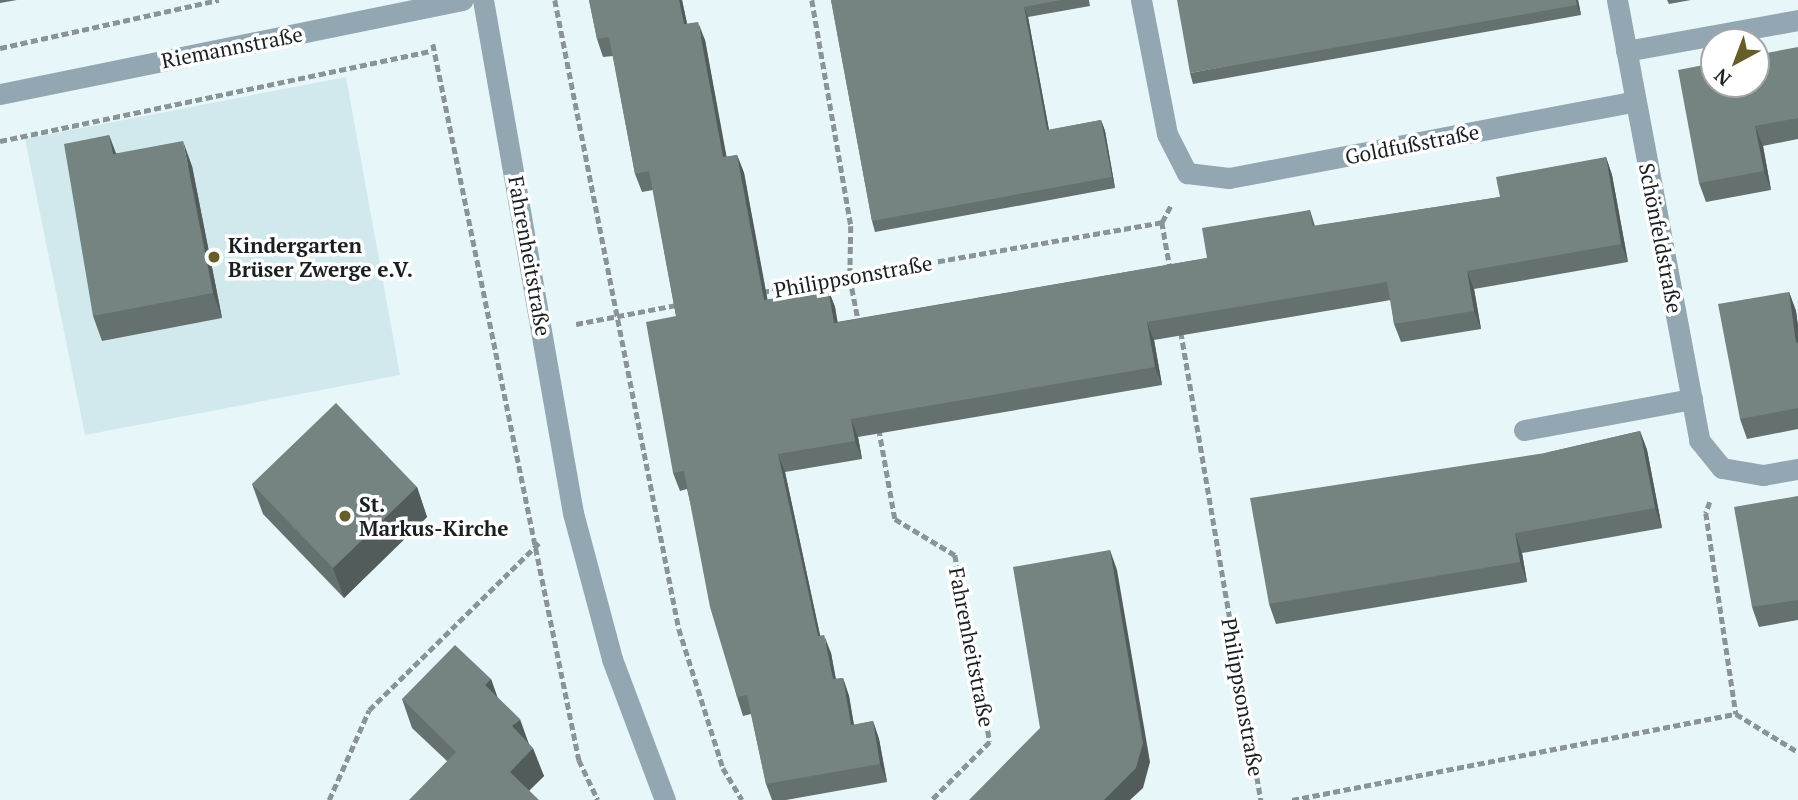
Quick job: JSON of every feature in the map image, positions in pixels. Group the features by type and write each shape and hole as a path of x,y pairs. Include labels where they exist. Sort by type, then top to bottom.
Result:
{"street":[{"name":"Riemannstraße","path":"0,93 463,0"},
{"name":"Fahrenheitstraße","path":"483,0 573,513 612,659 665,800"},
{"path":"1142,0 1167,134 1187,173"},
{"name":"Schönfeldstraße","path":"1616,0 1699,440 1722,468"},
{"path":"1626,51 1798,20"},
{"name":"Goldfußstraße","path":"1187,173 1228,178 1635,101"},
{"path":"1524,430 1692,400"},
{"path":"1722,468 1763,475 1798,469"}],"path":[{"path":"0,48 219,0"},
{"path":"555,0 679,629 723,768 742,800"},
{"path":"812,0 851,226 850,278 860,331"},
{"path":"441,5 432,51 579,760 598,800"},
{"path":"0,141 432,51"},
{"path":"1172,277 1162,222 1187,173"},
{"name":"Philippsonstraße","path":"754,293 1162,222"},
{"path":"543,331 685,304"},
{"name":"Philippsonstraße","path":"1179,318 1261,800"},
{"name":"Fahrenheitstraße","path":"878,425 895,519 955,555 990,742 932,800"},
{"path":"1722,468 1706,513 1736,714"},
{"path":"329,800 369,710 533,548 573,513"},
{"path":"1292,800 1736,714 1798,752"}],"shaded area":[{"name":"Kindergarten Brüser Zwerge e.V.","path":"346,77 400,375 85,435 25,139"}],"building":[{"path":"589,0 679,0 684,24 698,22 723,157 737,155 764,300 828,289 834,323 1207,258 1202,228 1310,210 1312,226 1500,197 1496,177 1606,157 1621,244 1467,271 1474,311 1394,324 1387,282 1147,322 1155,367 851,419 855,441 778,454 818,636 824,635 833,679 843,678 851,725 873,721 880,764 766,784 747,695 737,697 710,607 684,471 673,473 646,322 676,316 649,171 635,174 609,37 597,39"},
{"path":"831,0 1061,0 1024,7 1047,130 1101,120 1112,177 872,221"},
{"path":"1177,0 1576,0 1577,5 1190,73"},
{"path":"1798,47 1798,118 1755,126 1764,171 1699,183 1678,70 1700,66 1700,98 1770,98 1770,52"},
{"path":"109,135 113,154 183,141 213,293 93,316 64,144"},
{"path":"1789,292 1796,343 1798,342 1798,408 1740,419 1718,304"},
{"name":"St. Markus-Kirche","path":"336,403 417,487 333,568 252,484"},
{"path":"1640,431 1655,508 1515,533 1520,562 1269,604 1250,498 1545,453"},
{"path":"1798,496 1798,600 1752,607 1734,507"},
{"path":"1110,550 1143,743 1136,768 1104,800 969,800 1040,728 1013,567"},
{"path":"455,645 491,679 485,685 520,719 512,726 533,748 510,772 539,800 409,800 456,752 402,699"}],"place":[{"name":"Kindergarten Brüser Zwerge e.V.","path":"214,257"},
{"name":"St. Markus-Kirche","path":"345,516"}]}
